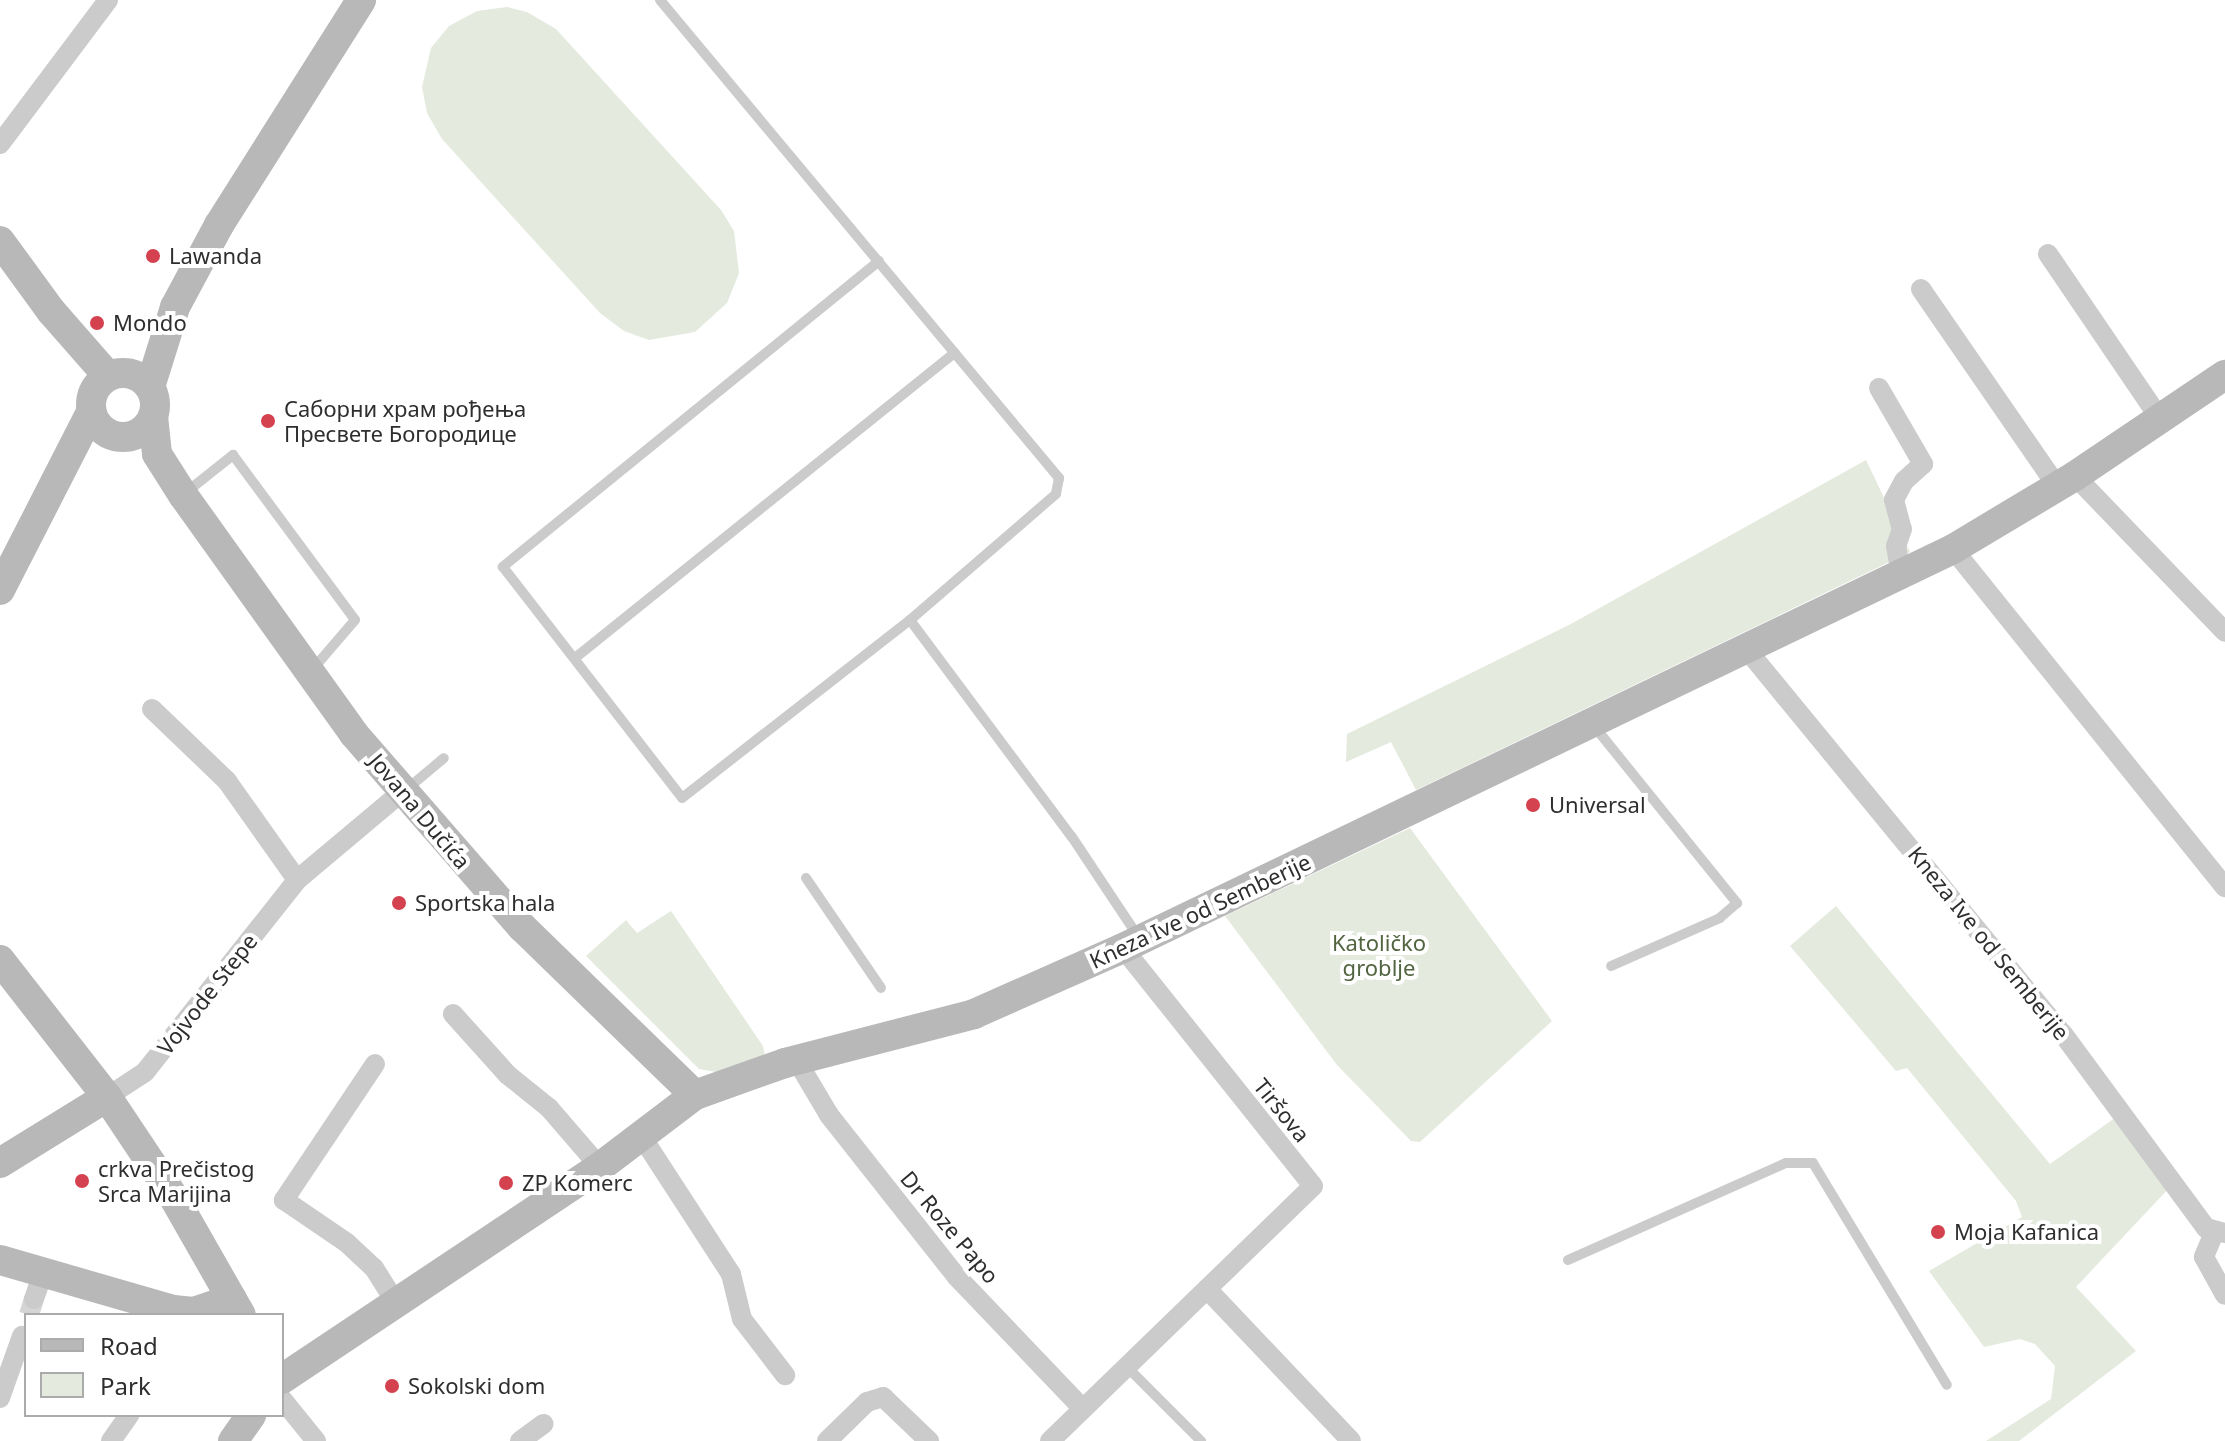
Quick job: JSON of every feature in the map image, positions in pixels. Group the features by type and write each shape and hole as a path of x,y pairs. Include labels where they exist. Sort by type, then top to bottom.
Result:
{"street":[{"path":"0,144 108,0"},
{"path":"0,590 103,388 175,307 219,225 361,0"},
{"path":"0,241 103,388 115,436 183,495"},
{"path":"2048,254 2160,419"},
{"path":"1921,289 2066,481 2225,632"},
{"path":"55,484 115,436 134,436 151,401 175,307"},
{"name":"Kneza Ive od Semberije","path":"284,1378 394,1300 600,1167 695,1095 797,1061 974,1014 1132,944 1748,651 1953,549 2066,481 2225,375"},
{"path":"103,388 137,376 151,401 157,454 183,495"},
{"path":"1879,388 1923,464 1904,481 1894,500 1902,529 1896,546 1901,575"},
{"name":"Jovana Dučića","path":"183,495 308,675 402,792 564,971 695,1095"},
{"path":"1953,549 2225,887"},
{"name":"Kneza Ive od Semberije","path":"1748,651 2063,1034 2219,1233"},
{"path":"152,709 227,781 297,880"},
{"name":"Vojvode Stepe","path":"107,1097 145,1072 297,880 402,792"},
{"name":"Tiršova","path":"1050,1441 1313,1186 1132,944"},
{"path":"0,960 107,1097 237,1307 198,1313 39,1286 0,1260"},
{"path":"453,1014 508,1075 549,1108 600,1167"},
{"name":"Dr Roze Papo","path":"797,1061 829,1115 957,1277 1083,1409"},
{"path":"375,1064 284,1200 347,1243 374,1268 394,1300"},
{"path":"0,1163 107,1097"},
{"path":"642,1137 731,1274 742,1319 785,1375"},
{"path":"2219,1233 2204,1257 2225,1295"},
{"path":"1207,1289 1351,1441"},
{"path":"0,1398 22,1336"},
{"path":"827,1441 867,1402 883,1397 929,1441"},
{"path":"284,1401 316,1441"},
{"path":"111,1441 128,1417"},
{"path":"233,1441 250,1417"},
{"path":"520,1441 543,1424"}],"lane":[{"path":"660,0 879,261 1059,478 1060,486 910,620 682,798 503,567 879,261"},
{"path":"575,658 955,353"},
{"path":"183,495 233,455 355,620 308,675"},
{"path":"910,620 1072,837 1132,944"},
{"path":"1593,725 1737,903 1720,918 1611,966"},
{"path":"402,792 444,758"},
{"path":"806,878 881,988"},
{"path":"1568,1260 1786,1163 1813,1163 1947,1385"},
{"path":"1127,1367 1201,1441"}],"green space":[{"path":"507,7 527,12 556,29 721,210 734,231 739,273 727,303 695,332 649,340 624,331 600,313 442,139 427,113 422,87 431,48 449,26 477,11"},
{"path":"1866,460 1910,552 1416,790 1391,742 1346,762 1347,734 1569,625"},
{"name":"Katoličko groblje","path":"1410,828 1552,1021 1420,1142 1411,1141 1337,1065 1225,916"},
{"path":"1836,906 2050,1164 2119,1115 2171,1186 2076,1287 2136,1351 2019,1441 1986,1441 2051,1399 2055,1366 2035,1344 2020,1339 1984,1347 1929,1271 2022,1217 2016,1201 1907,1068 1896,1071 1790,946"},
{"path":"671,911 763,1046 765,1056 716,1072 699,1069 586,956 626,920 637,933"}],"tunnel":[{"path":"30,1313 34,1299"}],"place":[{"name":"Lawanda","path":"153,256"},
{"name":"Mondo","path":"97,323"},
{"name":"Саборни храм рођења Пресвете Богородице","path":"268,421"},
{"name":"Universal","path":"1533,805"},
{"name":"Sportska hala","path":"399,903"},
{"name":"crkva Prečistog Srca Marijina","path":"82,1181"},
{"name":"ZP Komerc","path":"506,1183"},
{"name":"Moja Kafanica","path":"1938,1232"},
{"name":"Sokolski dom","path":"392,1386"}]}
